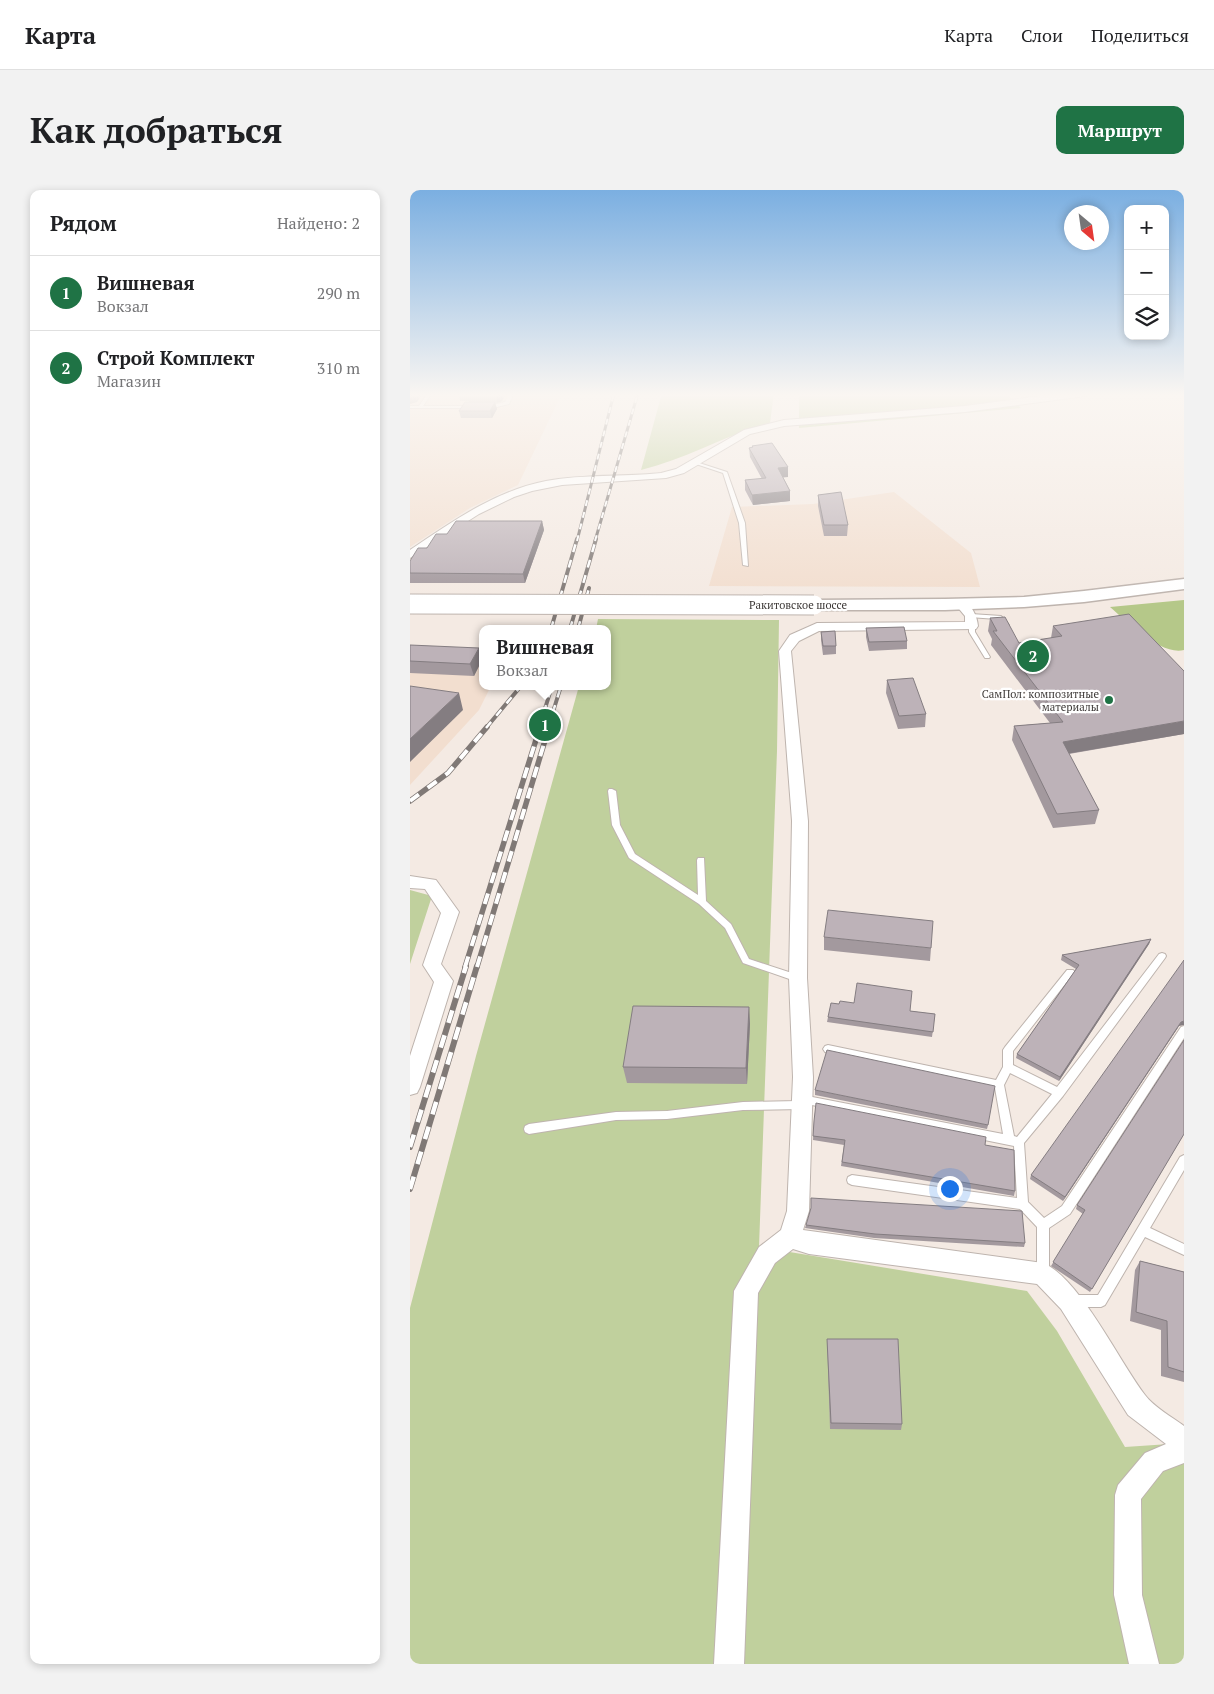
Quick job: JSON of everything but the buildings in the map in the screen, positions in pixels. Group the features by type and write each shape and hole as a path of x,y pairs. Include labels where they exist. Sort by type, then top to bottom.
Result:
{"main road":[{"name":"Ракитовское шоссе","path":"410,604 814,605 968,616 1084,597 1184,584"}],"street":[{"path":"410,555 485,507 518,492 548,484 619,481 662,476 680,472 695,462"},
{"path":"729,1664 746,1290 767,1255 790,1237 798,1211 802,1102 798,978 800,821 785,651 794,638 817,627 968,616"},
{"path":"410,882 430,884 450,912 432,965 444,980 410,1087"},
{"path":"790,1237 809,1243 1043,1274 1069,1300 1137,1406 1184,1442"},
{"path":"1144,1664 1128,1595 1128,1495 1154,1462 1184,1450"}],"lane":[{"path":"695,462 725,472 742,522 746,565"},
{"path":"987,657 972,632 968,616 999,617 1008,627"},
{"path":"612,791 616,825 632,856 702,902 728,926 746,960 798,978"},
{"path":"701,860 702,902"},
{"path":"1014,1141 1059,1093 1162,956"},
{"path":"1043,1274 1043,1225 1023,1204 1014,1141 999,1085 1008,1067 1008,1050 1070,972"},
{"path":"1043,1225 1066,1210 1184,1030"},
{"path":"828,1049 999,1085"},
{"path":"1008,1067 1059,1093"},
{"path":"529,1129 616,1116 667,1115 743,1106 802,1102 1014,1141"},
{"path":"1069,1300 1101,1301 1184,1160"},
{"path":"852,1180 1023,1204"},
{"path":"1143,1230 1184,1250"}],"shaded area":[{"path":"410,462 529,462 518,485 470,508 410,547"},
{"path":"894,492 971,553 980,587 709,586 732,507 813,504"},
{"path":"410,651 479,655 479,690 489,690 479,710 410,785"}],"green space":[{"path":"643,462 668,462 658,465 641,470"},
{"path":"1184,600 1184,650 1165,648 1155,643 1110,607"},
{"path":"598,619 779,620 777,751 759,1247 1027,1291 1057,1331 1125,1447 1184,1443 1184,1664 410,1664 410,1308 476,1056 578,690 611,690 611,625 597,625"},
{"path":"410,890 432,896 410,964"}],"railway":[{"path":"577,541 597,462"},
{"path":"595,541 618,462"},
{"path":"552,625 577,539"},
{"path":"571,625 596,539"},
{"path":"579,625 589,588"},
{"path":"486,728 518,690"},
{"path":"539,728 551,690"},
{"path":"548,728 560,690"},
{"path":"410,801 448,773 487,727"},
{"path":"465,967 540,727"},
{"path":"477,967 549,727"},
{"path":"410,1147 466,966"},
{"path":"410,1189 477,966"}],"place":[{"name":"Строй Комплект","path":"1033,656"},
{"name":"СамПол: композитные материалы","path":"1109,700"},
{"name":"Вишневая","path":"545,725"}]}
